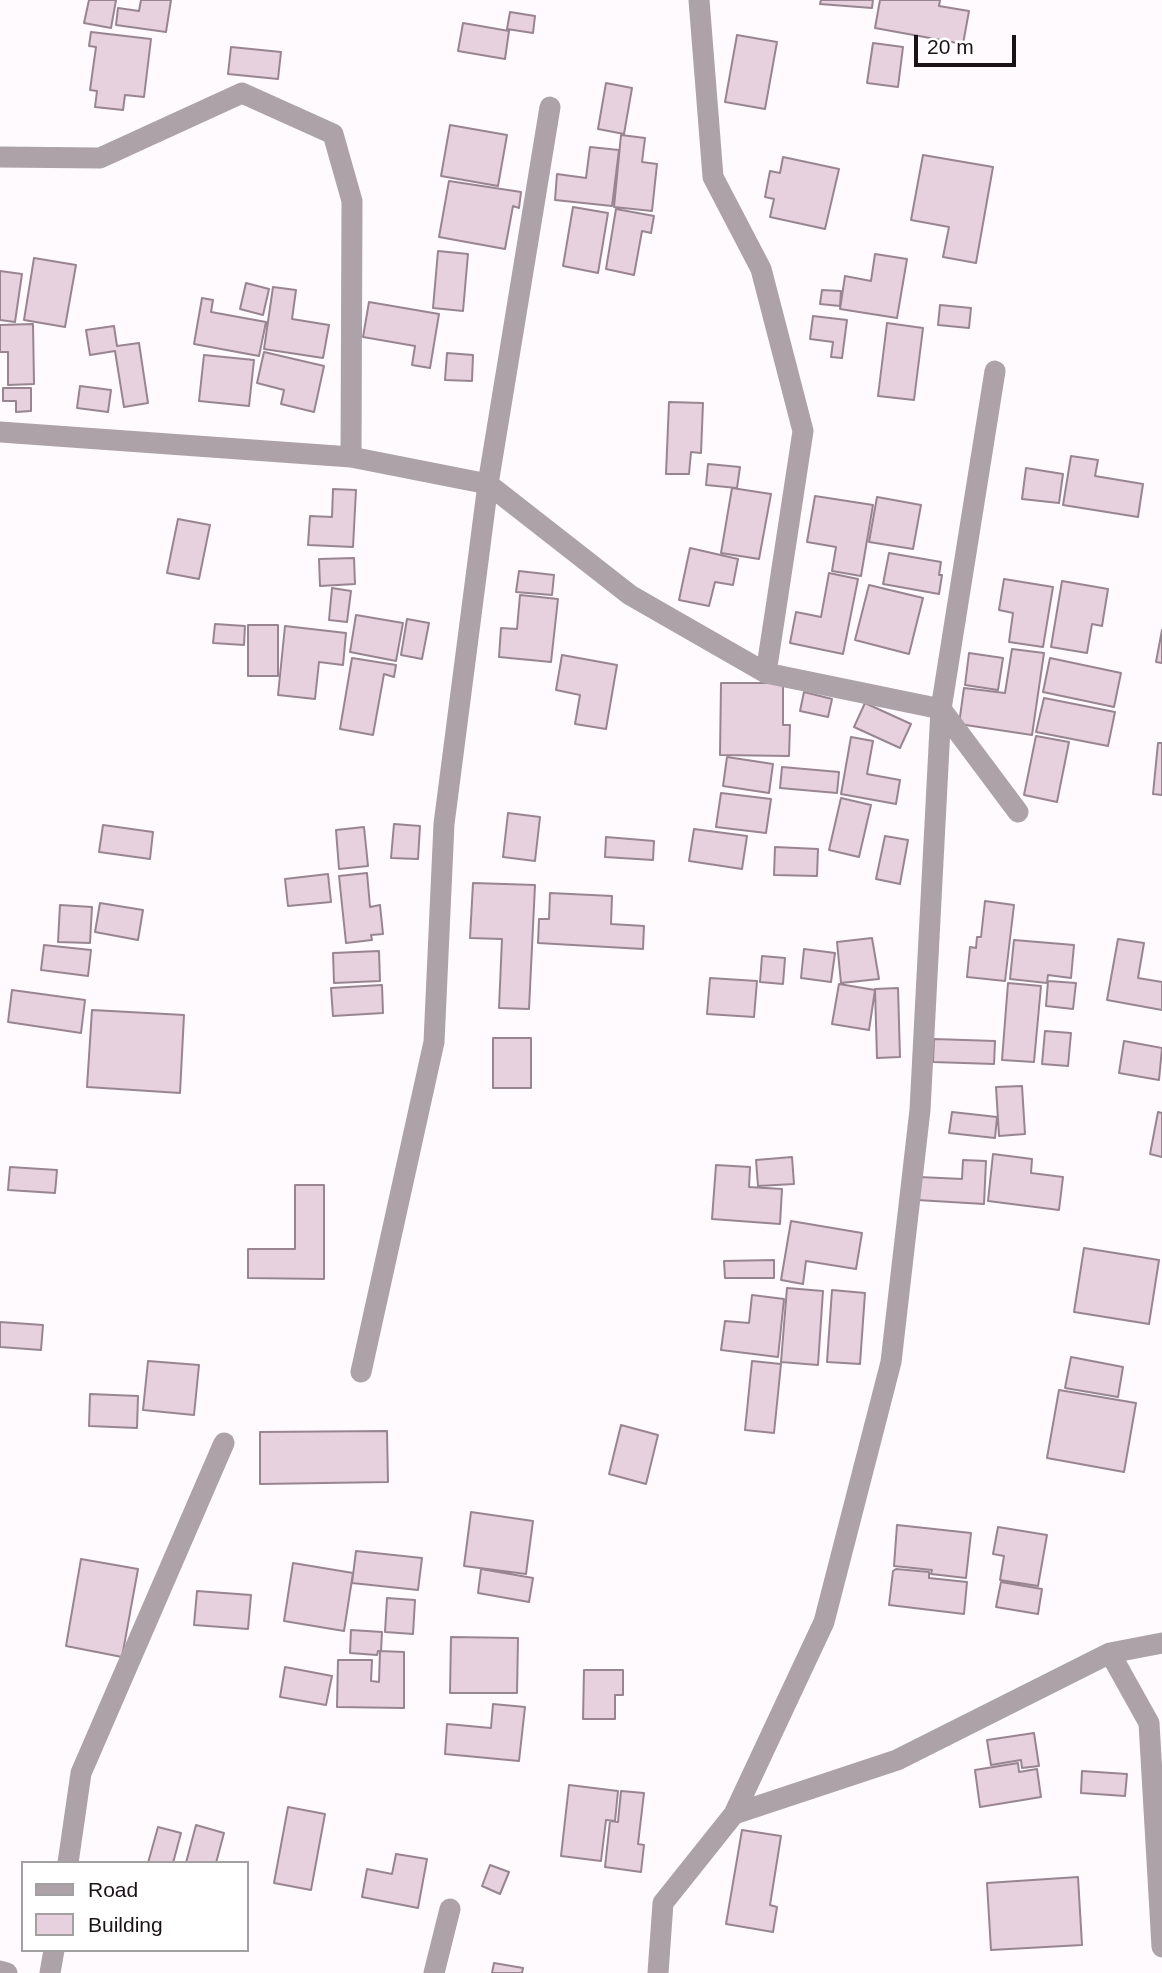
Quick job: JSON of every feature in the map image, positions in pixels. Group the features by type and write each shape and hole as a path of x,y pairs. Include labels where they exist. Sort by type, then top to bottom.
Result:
{"street":[{"path":"699,0 713,177 761,269 803,431 766,673"},
{"path":"0,158 100,158 242,93 333,134 352,201 351,457"},
{"path":"361,1372 434,1042 444,824 488,484 550,107"},
{"path":"658,1973 663,1903 734,1814 824,1622 891,1362 920,1110 941,709 995,371"},
{"path":"0,432 351,457 488,484 630,595 766,673 941,709 1018,812"},
{"path":"68,1861 82,1773 224,1443"},
{"path":"734,1814 897,1760 1110,1653 1162,1643"},
{"path":"1110,1653 1149,1723 1162,1947"},
{"path":"434,1973 450,1909"},
{"path":"50,1973 54,1952"},
{"path":"0,1971 6,1973"}],"building":[{"path":"89,0 116,0 111,28 84,23"},
{"path":"141,0 171,0 166,32 116,25 118,8 139,11"},
{"path":"821,0 873,0 872,8 820,4"},
{"path":"880,0 940,0 939,6 969,11 963,44 875,28"},
{"path":"510,12 535,16 533,33 507,29"},
{"path":"463,23 509,31 505,59 458,51"},
{"path":"91,32 151,39 144,97 125,95 123,110 95,107 97,91 90,90 96,47 89,46"},
{"path":"737,35 777,42 765,109 725,102"},
{"path":"873,43 903,47 898,87 867,83"},
{"path":"231,47 281,52 278,79 228,74"},
{"path":"606,83 632,88 624,134 598,129"},
{"path":"450,125 507,135 498,186 441,176"},
{"path":"621,135 645,138 642,162 657,164 652,211 614,207"},
{"path":"590,147 619,150 612,206 555,200 557,174 586,178"},
{"path":"923,155 993,167 976,263 943,257 949,227 911,220"},
{"path":"783,157 839,169 825,229 770,217 774,199 765,197 770,171 780,173"},
{"path":"449,181 521,192 519,208 513,206 505,249 439,237"},
{"path":"573,207 608,213 598,273 563,266"},
{"path":"616,209 654,216 651,233 642,231 634,275 606,269"},
{"path":"438,251 468,254 463,311 433,308"},
{"path":"875,254 907,259 897,318 840,309 845,276 871,281"},
{"path":"34,258 76,265 65,327 24,320"},
{"path":"0,271 22,274 15,322 0,320"},
{"path":"246,283 269,289 263,315 240,309"},
{"path":"273,287 296,290 292,319 329,325 323,358 264,349"},
{"path":"822,290 841,291 840,306 820,304"},
{"path":"202,298 213,300 211,312 266,322 259,356 194,344"},
{"path":"369,302 439,314 430,368 412,365 415,346 363,337"},
{"path":"940,305 971,308 969,328 938,325"},
{"path":"813,316 847,320 842,358 831,357 833,342 810,339"},
{"path":"887,323 923,328 914,400 878,396"},
{"path":"33,324 34,384 8,385 8,352 0,352 0,325"},
{"path":"114,326 117,346 139,343 148,403 124,407 115,351 90,355 86,330"},
{"path":"264,352 324,366 314,412 281,404 284,390 257,383"},
{"path":"447,353 473,355 472,381 445,380"},
{"path":"204,355 254,360 249,406 199,401"},
{"path":"80,386 111,390 108,412 77,408"},
{"path":"3,388 31,388 31,411 16,412 16,401 3,401"},
{"path":"669,402 703,403 701,453 691,452 689,474 666,474"},
{"path":"1071,456 1098,460 1095,476 1143,484 1138,517 1063,505"},
{"path":"708,464 740,467 737,488 706,485"},
{"path":"1026,468 1063,474 1059,503 1022,499"},
{"path":"732,488 771,494 759,559 721,553"},
{"path":"333,489 356,490 353,547 308,545 310,516 332,517"},
{"path":"815,496 873,505 861,576 832,571 836,547 807,542"},
{"path":"877,497 921,505 913,549 869,542"},
{"path":"178,519 210,525 199,579 167,573"},
{"path":"690,548 738,559 733,585 715,582 709,606 679,600"},
{"path":"889,553 941,562 939,594 883,584"},
{"path":"354,558 355,584 320,586 319,559"},
{"path":"519,571 554,575 552,595 516,592"},
{"path":"829,573 858,579 843,654 790,643 796,612 821,617"},
{"path":"1004,579 1053,587 1043,647 1009,642 1013,613 999,610"},
{"path":"1062,581 1108,589 1102,626 1092,624 1087,653 1051,647"},
{"path":"869,585 923,598 909,654 855,640"},
{"path":"332,588 351,591 347,622 329,620"},
{"path":"520,595 558,599 551,662 499,657 501,628 517,629"},
{"path":"356,615 403,623 396,661 350,652"},
{"path":"407,619 429,623 422,659 401,655"},
{"path":"215,624 245,626 244,645 213,643"},
{"path":"248,625 278,625 278,676 248,676"},
{"path":"285,626 346,633 343,665 319,662 315,699 278,695"},
{"path":"1162,630 1162,663 1156,662"},
{"path":"1012,649 1044,653 1032,735 959,724 964,688 1005,693"},
{"path":"969,653 1003,658 998,690 965,685"},
{"path":"562,655 617,665 606,729 575,724 580,695 556,690"},
{"path":"352,658 396,665 394,677 384,674 373,735 340,729"},
{"path":"1050,658 1121,673 1114,707 1043,692"},
{"path":"721,683 783,683 783,725 790,725 789,756 720,755"},
{"path":"804,692 832,699 828,717 800,711"},
{"path":"1044,698 1115,712 1108,746 1036,732"},
{"path":"865,703 911,724 900,748 854,727"},
{"path":"1036,736 1069,742 1057,802 1024,795"},
{"path":"851,737 873,741 867,774 900,780 896,804 841,794"},
{"path":"1158,743 1162,743 1162,795 1153,794"},
{"path":"727,757 773,764 769,793 723,786"},
{"path":"782,767 839,772 837,793 780,788"},
{"path":"721,793 771,799 766,833 716,827"},
{"path":"841,798 871,805 859,857 829,850"},
{"path":"508,813 540,817 535,861 503,857"},
{"path":"394,824 420,826 418,859 391,858"},
{"path":"103,825 153,832 150,859 99,852"},
{"path":"364,827 368,866 339,869 336,830"},
{"path":"694,829 747,836 742,869 689,861"},
{"path":"885,836 908,840 900,884 876,879"},
{"path":"606,837 654,841 653,860 605,857"},
{"path":"775,847 818,849 817,876 774,875"},
{"path":"367,873 370,907 380,905 383,934 371,935 372,940 346,943 339,876"},
{"path":"328,874 331,902 288,906 285,879"},
{"path":"473,883 535,885 529,1009 499,1008 502,939 470,938"},
{"path":"550,893 612,896 611,924 644,926 643,949 538,943 539,919 549,919"},
{"path":"985,901 1014,905 1005,981 967,977 970,947 976,948 977,937 981,937"},
{"path":"100,903 143,910 138,940 95,932"},
{"path":"60,905 92,907 90,943 58,942"},
{"path":"872,938 879,979 841,983 837,942"},
{"path":"1118,939 1144,943 1138,978 1162,982 1162,1010 1107,1000"},
{"path":"1014,940 1074,945 1071,978 1048,975 1047,983 1010,979"},
{"path":"44,945 91,950 88,976 41,970"},
{"path":"804,949 835,953 831,982 801,978"},
{"path":"379,951 380,981 334,983 333,953"},
{"path":"762,956 785,958 783,984 760,982"},
{"path":"710,978 757,981 754,1017 707,1014"},
{"path":"1048,981 1076,983 1073,1009 1046,1006"},
{"path":"1008,983 1041,986 1034,1062 1002,1060"},
{"path":"839,984 875,990 869,1030 832,1024"},
{"path":"382,985 383,1013 333,1016 331,988"},
{"path":"898,988 900,1057 877,1058 875,989"},
{"path":"12,990 85,1000 81,1033 8,1022"},
{"path":"92,1010 184,1015 180,1093 87,1087"},
{"path":"1045,1031 1071,1033 1068,1066 1042,1064"},
{"path":"493,1038 531,1038 531,1088 493,1088"},
{"path":"934,1039 995,1041 994,1064 933,1062"},
{"path":"1124,1041 1162,1048 1159,1080 1119,1073"},
{"path":"1022,1086 1025,1134 999,1136 996,1087"},
{"path":"952,1112 997,1117 995,1138 949,1133"},
{"path":"1158,1112 1162,1113 1162,1157 1150,1154"},
{"path":"993,1154 1032,1159 1031,1173 1063,1177 1059,1210 988,1201"},
{"path":"792,1157 794,1184 758,1186 756,1160"},
{"path":"963,1160 986,1161 984,1204 917,1200 919,1177 962,1179"},
{"path":"716,1165 750,1167 749,1187 782,1189 780,1224 712,1219"},
{"path":"10,1167 57,1170 55,1193 8,1190"},
{"path":"295,1185 324,1185 324,1279 248,1278 248,1249 295,1249"},
{"path":"791,1221 862,1233 856,1269 806,1261 803,1284 781,1280"},
{"path":"1084,1248 1159,1260 1149,1324 1074,1312"},
{"path":"774,1260 774,1278 725,1278 724,1261"},
{"path":"787,1288 823,1291 818,1365 781,1362"},
{"path":"832,1290 865,1293 860,1364 827,1362"},
{"path":"752,1295 784,1299 778,1357 721,1350 725,1321 749,1323"},
{"path":"0,1322 43,1325 41,1350 0,1347"},
{"path":"1071,1357 1123,1367 1118,1397 1065,1388"},
{"path":"148,1361 199,1365 194,1415 143,1410"},
{"path":"752,1361 781,1364 774,1433 745,1430"},
{"path":"1059,1390 1136,1403 1124,1472 1047,1458"},
{"path":"90,1394 138,1396 137,1428 89,1426"},
{"path":"621,1425 658,1435 646,1484 609,1474"},
{"path":"387,1431 388,1482 260,1484 260,1432"},
{"path":"471,1512 533,1521 526,1574 464,1566"},
{"path":"897,1525 971,1533 966,1578 931,1574 932,1570 894,1566"},
{"path":"998,1527 1047,1535 1038,1586 1000,1580 1004,1556 993,1554"},
{"path":"356,1551 422,1558 418,1590 352,1583"},
{"path":"81,1559 138,1569 122,1657 66,1646"},
{"path":"293,1563 353,1573 344,1631 284,1621"},
{"path":"481,1569 533,1578 529,1602 478,1593"},
{"path":"893,1571 929,1572 929,1578 967,1582 964,1614 889,1605"},
{"path":"1001,1582 1042,1589 1038,1614 996,1607"},
{"path":"197,1591 251,1595 248,1629 194,1625"},
{"path":"387,1598 415,1600 413,1634 385,1632"},
{"path":"351,1630 382,1632 381,1651 378,1651 377,1655 350,1653"},
{"path":"451,1637 518,1638 517,1693 450,1693"},
{"path":"380,1651 404,1652 404,1708 337,1707 338,1660 372,1660 371,1681 379,1682"},
{"path":"285,1667 332,1676 326,1705 280,1697"},
{"path":"584,1670 623,1670 623,1695 615,1695 615,1719 583,1719"},
{"path":"493,1704 525,1707 519,1761 445,1754 447,1724 491,1728"},
{"path":"1034,1733 1039,1766 1022,1768 1021,1760 991,1765 987,1740"},
{"path":"1018,1763 1019,1772 1037,1769 1041,1797 980,1807 975,1770"},
{"path":"1082,1771 1127,1774 1125,1796 1081,1793"},
{"path":"569,1785 618,1791 615,1821 606,1820 601,1861 561,1856"},
{"path":"621,1791 644,1793 638,1844 644,1845 641,1872 605,1867 610,1821 618,1822"},
{"path":"288,1807 325,1814 311,1890 274,1883"},
{"path":"196,1825 224,1833 217,1861 187,1861"},
{"path":"158,1827 181,1833 174,1861 149,1861"},
{"path":"742,1830 781,1836 770,1905 777,1907 773,1932 726,1924"},
{"path":"396,1854 427,1859 418,1908 362,1897 367,1869 392,1874"},
{"path":"490,1865 509,1872 500,1894 482,1886"},
{"path":"1078,1877 1082,1945 991,1950 987,1883"},
{"path":"494,1963 523,1968 522,1973 492,1973"}]}
